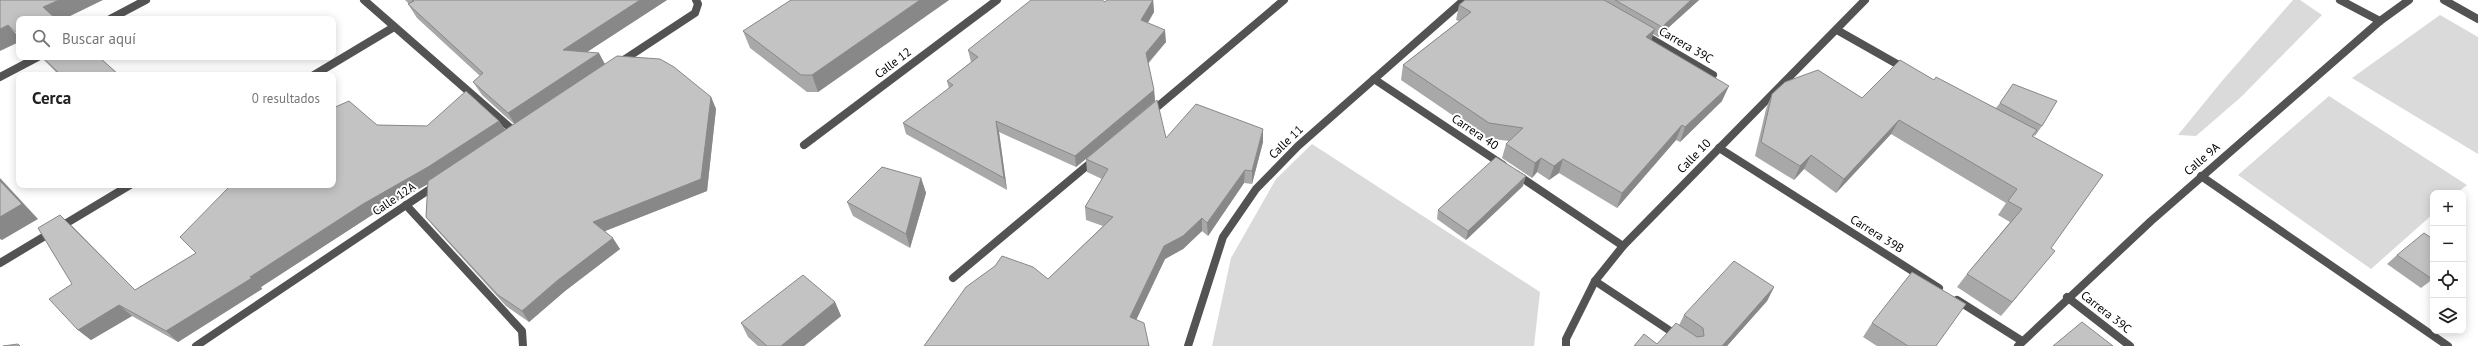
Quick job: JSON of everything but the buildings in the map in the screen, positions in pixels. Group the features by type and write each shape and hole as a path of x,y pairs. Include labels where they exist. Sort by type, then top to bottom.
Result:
{"street":[{"path":"116,16 146,0"},
{"path":"364,0 515,132"},
{"path":"611,68 695,13 698,4 696,0"},
{"name":"Calle 12","path":"804,145 997,0"},
{"path":"1146,116 1284,0"},
{"name":"Calle 11","path":"1188,346 1223,237 1256,189 1298,146 1464,0"},
{"name":"Calle 10","path":"1566,346 1566,339 1595,281 1623,246 1865,0"},
{"path":"2340,0 2380,21"},
{"name":"Calle 9A","path":"2020,344 2067,297 2201,176 2380,21 2410,0"},
{"path":"2444,0 2478,19"},
{"path":"319,72 394,27"},
{"path":"1837,30 1913,73"},
{"name":"Carrera 39C","path":"1639,32 1713,75"},
{"path":"0,77 32,60"},
{"name":"Carrera 40","path":"1374,79 1623,246"},
{"name":"Carrera 39B","path":"1719,148 2020,344"},
{"path":"953,278 1104,152"},
{"path":"2201,176 2448,346"},
{"name":"Calle 12A","path":"196,346 444,180"},
{"path":"0,263 125,188"},
{"path":"406,205 522,331 523,346"},
{"path":"1595,281 1693,346"},
{"name":"Carrera 39C","path":"2067,297 2130,346"}],"shaded area":[{"path":"2293,0 2300,0 2322,15 2241,97 2196,136 2178,135 2222,81"},
{"path":"2440,15 2478,37 2478,154 2352,78"},
{"path":"2329,96 2467,185 2461,190 2430,190 2430,217 2371,269 2238,175"},
{"path":"1312,144 1540,292 1534,346 1212,346 1231,258 1276,179"}]}
